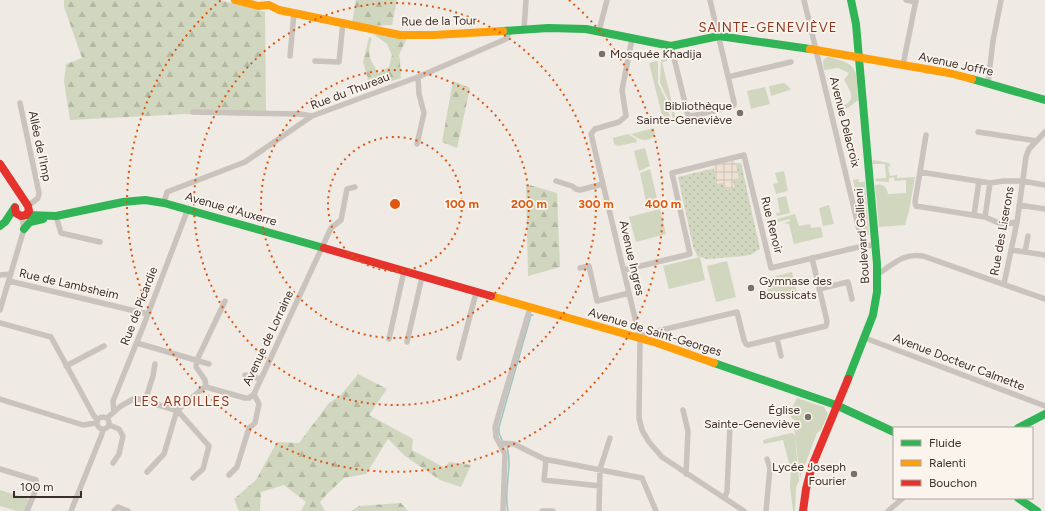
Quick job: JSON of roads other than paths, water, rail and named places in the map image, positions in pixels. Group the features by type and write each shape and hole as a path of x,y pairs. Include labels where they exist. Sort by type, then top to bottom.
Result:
{"main road":[{"name":"Rue de la Tour","path":"235,0 258,6 270,2 279,10 400,35 434,35 555,28 598,31 671,46"},
{"name":"Boulevard Gallieni","path":"803,511 806,489 812,466 865,338 875,306 877,292 878,274 876,244 860,58 852,0"},
{"name":"Avenue Joffre","path":"671,46 719,36 816,50 949,73 1045,100"},
{"path":"0,164 15,186 23,210 0,227"},
{"name":"Avenue d'Auxerre","path":"23,210 53,216 123,202 145,200 164,203 404,271"},
{"path":"24,228 30,222 53,216"},
{"name":"Avenue de Saint-Georges","path":"404,271 640,338 836,405 893,432"},
{"path":"1020,427 1045,414"},
{"path":"1019,499 1037,511"}],"street":[{"path":"524,29 526,0"},
{"path":"598,31 607,0"},
{"path":"671,46 687,113 690,116 731,107 734,105 710,0"},
{"name":"Avenue Delacroix","path":"804,0 863,246"},
{"path":"904,65 916,1 906,0"},
{"path":"988,83 993,41 1001,0"},
{"path":"290,56 294,13"},
{"path":"315,61 338,62 343,22"},
{"name":"Rue du Thureau","path":"164,203 167,192 245,162 312,116 418,77 506,39 511,30"},
{"path":"492,44 496,31"},
{"name":"Avenue Ingres","path":"632,39 622,90 626,116 619,122 595,129 592,132 591,137 640,338 639,418 642,430 649,442 662,457 744,511"},
{"path":"728,77 791,62"},
{"path":"417,144 424,113 418,94 418,77"},
{"name":"Allée de l'Imp","path":"20,103 39,193 38,198 23,210"},
{"path":"194,112 300,114 312,116"},
{"path":"978,132 1037,141"},
{"name":"Rue des Liserons","path":"1004,284 1017,222 1026,157 1029,149 1045,132"},
{"path":"926,135 915,203 918,206 986,217 1001,224 1017,222"},
{"name":"Rue Renoir","path":"624,270 690,254 672,173 744,155 771,268 876,244"},
{"path":"920,172 979,182 990,183 1022,181 1045,184"},
{"path":"556,181 580,190 603,184"},
{"path":"974,215 979,182"},
{"path":"986,217 990,183"},
{"name":"Avenue de Lorraine","path":"206,386 245,398 249,398 254,394 331,228 341,220 347,189 355,187"},
{"path":"1019,205 1045,209"},
{"name":"Rue de Picardie","path":"114,412 113,401 137,343 188,209"},
{"path":"0,310 24,228 23,210"},
{"path":"53,216 61,233 100,242"},
{"path":"1025,252 1028,236"},
{"path":"1012,250 1045,255"},
{"path":"878,274 903,258 920,256 1045,299"},
{"path":"640,338 645,334 737,312 746,344 824,327 827,325 812,258"},
{"path":"580,268 589,266 597,301 629,293"},
{"path":"389,339 404,271"},
{"path":"0,275 11,274"},
{"path":"407,342 422,277"},
{"name":"Rue de Lambsheim","path":"9,281 148,314"},
{"path":"819,289 848,282 852,299"},
{"path":"459,358 476,292"},
{"path":"147,472 164,454 177,410 206,386 205,380 196,367 197,360 225,301"},
{"path":"503,511 505,454 495,432 495,427 530,308"},
{"path":"0,323 51,337 97,421 99,428 102,429 102,434 71,511"},
{"path":"777,338 781,356"},
{"name":"Avenue Docteur Calmette","path":"865,338 1045,406"},
{"path":"137,343 210,364"},
{"path":"66,366 104,346"},
{"path":"145,401 154,376 155,364"},
{"path":"245,375 260,379"},
{"path":"229,475 237,467 249,428 255,423 259,404 254,394"},
{"path":"0,399 83,425 97,421 102,417 107,418 121,406 135,398 172,410 177,410 209,446 203,469 193,478"},
{"path":"683,410 688,431 686,474"},
{"path":"107,418 109,425 119,430 123,436 119,454 113,463"},
{"path":"102,429 109,425"},
{"path":"724,498 727,492 730,426"},
{"path":"599,511 600,469 610,438"},
{"path":"500,443 514,444 546,460 642,478 656,511"},
{"path":"766,511 768,476 770,468 767,459"},
{"path":"546,460 544,480 600,486"},
{"path":"0,469 34,479 37,482 37,487 27,511"},
{"path":"888,511 901,499"},
{"path":"114,511 118,508 128,511"},
{"path":"542,511 553,511"}],"waterway":[{"path":"502,440 499,433 499,427 531,315 533,315"},
{"path":"507,447 509,455 507,495 508,511"}],"place":[{"name":"Mosquée Khadija","path":"602,54"},
{"name":"Bibliothèque Sainte-Geneviève","path":"740,113"},
{"name":"Gymnase des Boussicats","path":"751,288"},
{"name":"Église Sainte-Geneviève","path":"808,417"},
{"name":"Lycée Joseph Fourier","path":"854,474"}],"district":[{"name":"SAINTE-GENEVIÈVE","path":"768,27"},
{"name":"LES ARDILLES","path":"182,401"}]}
